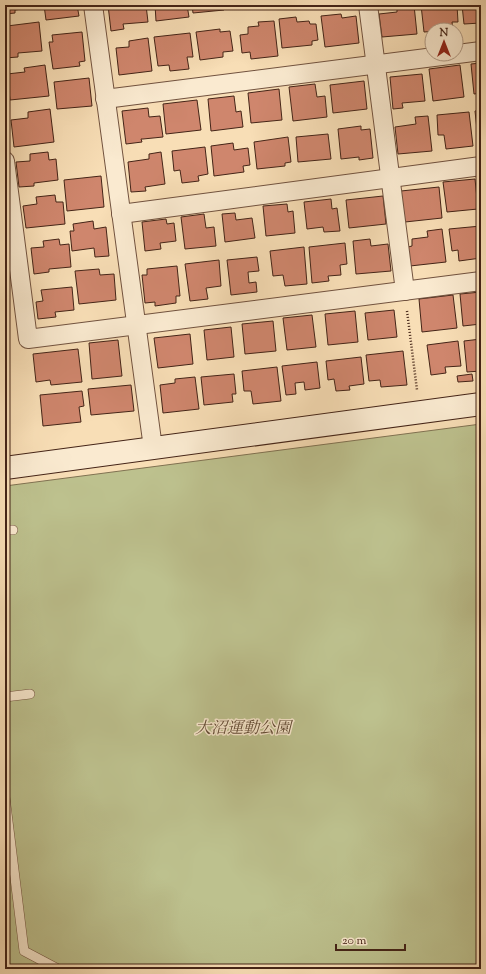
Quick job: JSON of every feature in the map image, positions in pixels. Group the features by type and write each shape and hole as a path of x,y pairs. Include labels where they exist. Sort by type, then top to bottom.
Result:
{"street":[{"path":"93,5 153,448"},
{"path":"368,5 392,177 405,291"},
{"path":"105,99 481,51"},
{"path":"5,160 28,339 481,281"},
{"path":"121,214 481,166"},
{"path":"5,468 481,404"}],"lane":[{"path":"5,697 30,694"},
{"path":"5,797 24,951 58,969"}],"path":[{"path":"405,291 419,412"}],"green space":[{"name":"大沼運動公園","path":"481,424 481,969 5,969 5,486"}],"building":[{"path":"5,5 36,5 36,7 15,10 15,13 5,14"},
{"path":"44,5 77,5 79,16 46,20"},
{"path":"108,5 146,5 148,22 123,24 124,29 111,31"},
{"path":"155,5 187,5 189,17 156,21"},
{"path":"192,5 223,5 224,10 193,13"},
{"path":"233,5 264,5 264,6 234,9"},
{"path":"414,5 417,34 382,37 379,14 397,12 397,6"},
{"path":"421,5 457,5 458,22 424,22 424,32"},
{"path":"462,5 481,5 481,23 464,24"},
{"path":"341,14 342,18 356,16 359,43 325,47 321,16"},
{"path":"296,17 297,22 309,21 310,24 316,24 318,40 312,41 312,45 282,48 279,19"},
{"path":"274,21 278,56 251,59 250,52 242,53 240,35 248,34 248,27 259,26 258,22"},
{"path":"39,22 42,51 18,53 18,57 5,58 7,26"},
{"path":"220,29 220,32 230,31 233,51 223,52 223,57 200,60 196,32"},
{"path":"82,32 85,61 79,62 80,66 53,69 49,42 53,42 52,35"},
{"path":"190,33 193,57 187,57 189,69 170,71 169,65 158,66 154,37"},
{"path":"148,38 152,71 119,75 116,48 129,47 129,41"},
{"path":"481,63 481,93 474,94 471,64"},
{"path":"45,65 49,96 10,100 7,74 25,72 24,68"},
{"path":"460,65 464,97 433,101 429,69"},
{"path":"422,74 425,101 402,103 403,108 393,109 390,77"},
{"path":"89,78 92,106 57,109 54,82"},
{"path":"364,81 367,109 333,113 330,85"},
{"path":"315,84 317,97 325,96 327,117 293,121 289,87"},
{"path":"279,89 282,120 251,123 248,93"},
{"path":"234,96 236,112 241,111 243,127 211,131 208,99"},
{"path":"197,100 201,130 166,134 163,104"},
{"path":"148,108 149,117 160,116 163,137 141,139 142,142 126,144 122,111"},
{"path":"50,109 54,142 14,147 11,120 28,118 28,112"},
{"path":"481,110 481,139 478,139 475,111"},
{"path":"469,112 473,146 446,149 444,135 438,135 437,115"},
{"path":"428,116 432,151 398,154 395,127 416,124 415,117"},
{"path":"361,126 361,130 370,129 373,158 359,160 359,157 341,159 338,129"},
{"path":"328,134 331,159 298,162 296,137"},
{"path":"288,137 291,162 285,163 285,166 257,169 254,142"},
{"path":"233,143 234,150 248,148 250,165 243,166 244,172 214,176 211,146"},
{"path":"205,147 208,174 198,176 199,181 182,183 180,170 174,171 172,151"},
{"path":"48,152 49,160 56,159 58,180 34,183 34,186 19,187 16,162 30,161 30,154"},
{"path":"161,152 165,184 145,187 146,191 131,192 128,162 149,159 149,154"},
{"path":"101,176 104,207 67,211 64,180"},
{"path":"475,179 478,209 447,212 443,182"},
{"path":"439,187 442,218 405,222 401,191"},
{"path":"55,195 56,202 63,202 65,224 26,228 23,206 37,204 36,197"},
{"path":"383,196 386,224 349,228 346,200"},
{"path":"331,199 332,209 337,208 340,231 324,232 323,227 307,229 304,202"},
{"path":"287,204 288,212 293,211 295,233 266,236 263,206"},
{"path":"235,213 236,220 252,218 255,238 225,242 222,214"},
{"path":"204,214 206,228 214,227 216,246 185,249 181,217"},
{"path":"166,219 167,224 174,223 176,241 160,243 161,249 145,251 142,222"},
{"path":"93,221 94,229 106,227 109,256 95,257 94,248 72,251 70,231 74,231 73,224"},
{"path":"481,226 481,258 459,261 458,250 452,251 449,229"},
{"path":"442,229 446,262 410,266 408,247 412,246 412,239 428,237 427,231"},
{"path":"59,239 60,245 69,244 71,267 49,269 49,272 34,274 31,248 44,247 43,241"},
{"path":"370,239 371,246 388,244 391,271 356,274 353,241"},
{"path":"345,243 347,264 340,265 341,275 328,276 329,281 312,283 309,247"},
{"path":"304,247 307,284 285,286 283,275 273,276 270,251"},
{"path":"257,257 259,271 248,272 249,283 256,282 257,292 231,295 227,260"},
{"path":"219,260 221,286 206,288 208,299 190,301 185,264"},
{"path":"177,266 180,296 176,296 176,303 155,306 155,302 145,303 142,275 147,275 147,269"},
{"path":"99,269 100,275 114,274 116,300 79,304 75,271"},
{"path":"72,287 74,310 55,312 56,317 38,319 36,302 43,301 41,290"},
{"path":"481,292 481,324 463,326 460,294"},
{"path":"453,295 457,328 422,332 419,299"},
{"path":"394,310 397,337 368,340 365,313"},
{"path":"355,311 358,342 328,345 325,314"},
{"path":"312,315 316,347 287,350 283,318"},
{"path":"273,321 276,351 245,354 242,324"},
{"path":"231,327 234,357 207,360 204,330"},
{"path":"190,334 193,364 158,368 154,338"},
{"path":"481,339 481,371 467,372 464,341"},
{"path":"118,340 122,376 92,379 89,343"},
{"path":"458,341 461,366 445,367 446,373 431,375 427,345"},
{"path":"78,349 82,382 51,385 50,380 36,382 33,354"},
{"path":"403,351 407,385 381,387 380,380 369,381 366,355"},
{"path":"361,357 364,384 349,386 350,390 336,391 334,379 328,380 326,361"},
{"path":"317,362 320,388 305,390 304,382 295,383 296,394 286,395 282,366"},
{"path":"277,367 281,401 253,404 251,391 244,391 242,371"},
{"path":"234,374 236,394 232,394 233,402 204,405 201,377"},
{"path":"472,374 473,381 458,382 457,376"},
{"path":"195,377 199,409 163,413 160,385 175,383 175,379"},
{"path":"131,385 134,411 91,415 88,389"},
{"path":"82,391 84,406 79,407 81,422 43,426 40,395"}]}
